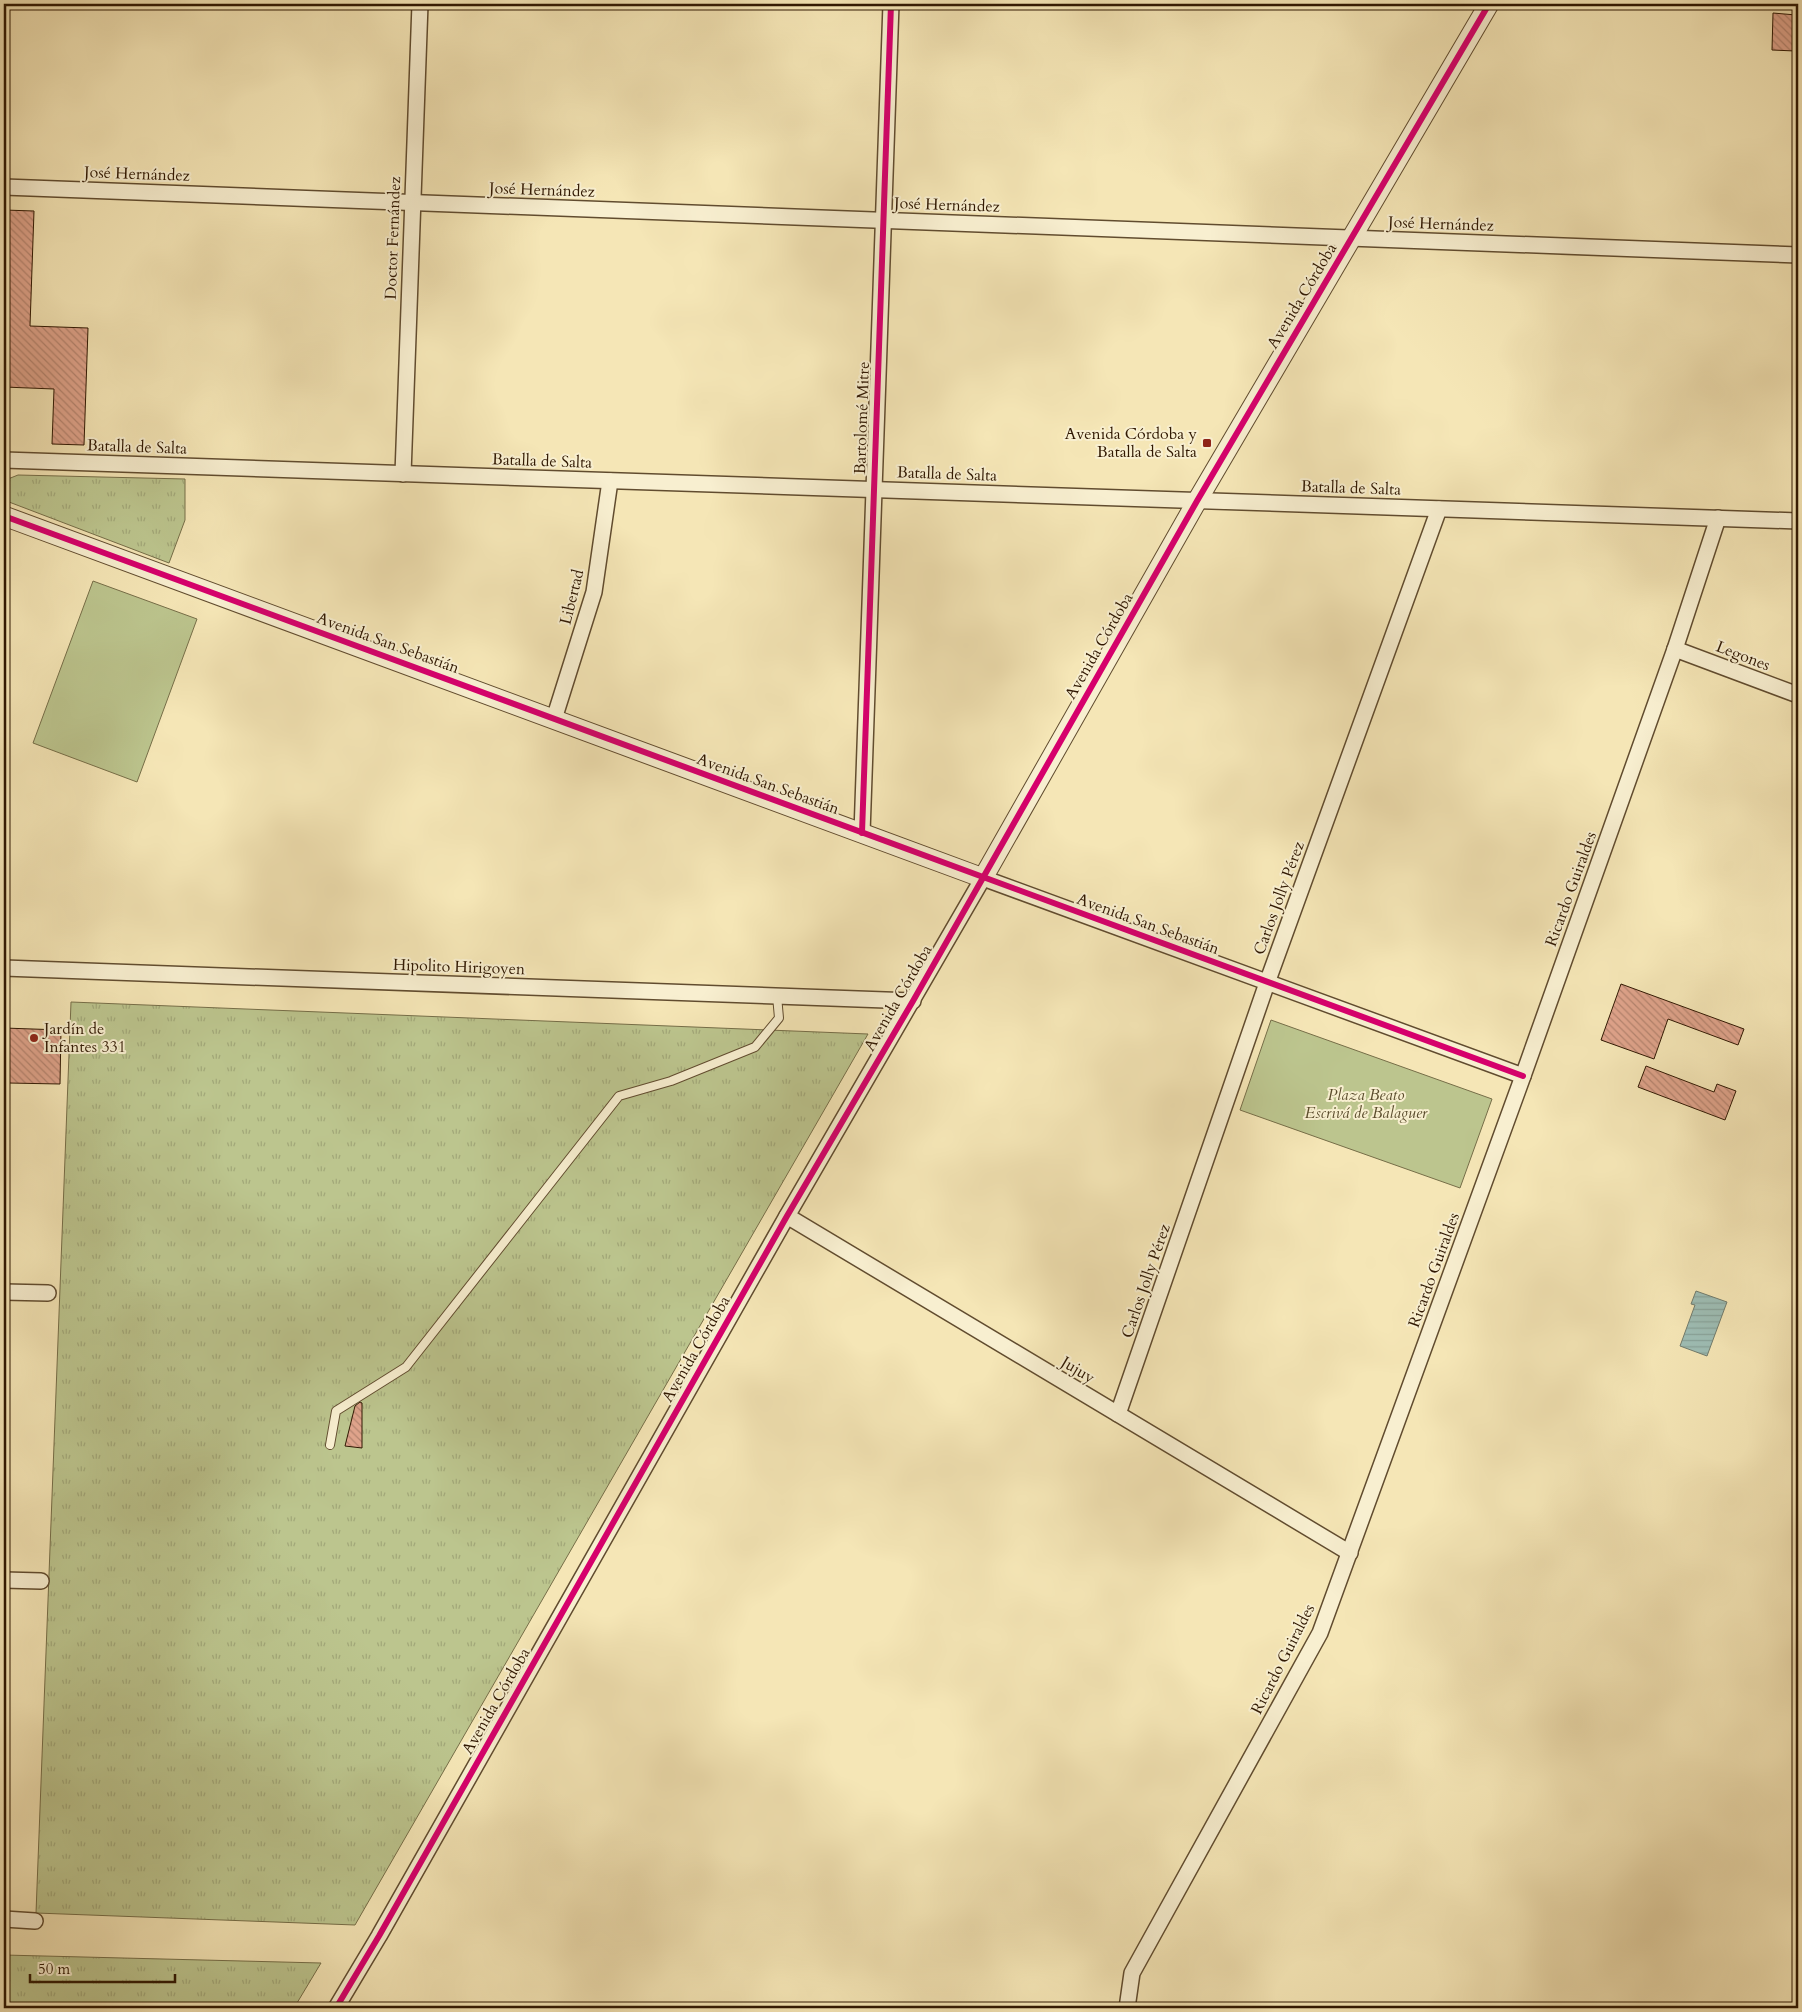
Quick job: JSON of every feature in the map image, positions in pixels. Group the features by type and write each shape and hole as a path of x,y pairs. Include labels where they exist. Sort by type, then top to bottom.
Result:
{"street":[{"name":"Doctor Fernández","path":"403,474 411,202 420,4"},
{"name":"Bartolomé Mitre","path":"862,833 891,4"},
{"name":"Avenida Córdoba","path":"336,2008 384,1928 787,1216 913,1001 1198,500 1489,4"},
{"name":"José Hernández","path":"4,187 1798,255"},
{"name":"Batalla de Salta","path":"4,460 1798,521"},
{"name":"Libertad","path":"554,719 594,592 610,481"},
{"name":"Carlos Jolly Pérez","path":"1118,1414 1267,982 1439,509"},
{"name":"Avenida San Sebastián","path":"4,516 1523,1076"},
{"name":"Ricardo Guiraldes","path":"1127,2008 1132,1973 1320,1633 1523,1076 1675,649 1718,518"},
{"name":"Legones","path":"1675,649 1798,695"},
{"name":"Hipolito Hirigoyen","path":"4,968 913,1001"},
{"name":"Jujuy","path":"787,1216 1350,1553"},
{"path":"4,1292 48,1294"},
{"path":"4,1580 41,1581"},
{"path":"4,1919 35,1921"}],"lane":[{"path":"330,1445 336,1411 406,1367 619,1096 671,1082 755,1047 779,1018 777,996"}],"green space":[{"path":"18,475 185,479 185,520 169,563 9,502 4,488 8,479"},
{"path":"93,581 197,619 137,782 33,743"},
{"path":"71,1002 868,1034 355,1925 36,1913"},
{"name":"Plaza Beato Escrivá de Balaguer","path":"1271,1020 1492,1099 1460,1188 1240,1110"},
{"path":"4,1955 321,1963 294,2008 4,2008"}],"water":[{"path":"1696,1291 1727,1302 1707,1356 1680,1346 1695,1305 1691,1304"}],"building":[{"path":"1773,13 1796,15 1795,51 1772,50"},
{"path":"4,210 34,211 30,326 88,328 84,445 52,444 54,389 4,387"},
{"path":"1621,984 1744,1029 1738,1045 1668,1019 1654,1059 1601,1040"},
{"path":"4,1028 61,1030 60,1084 8,1083 9,1065 4,1064"},
{"path":"1646,1066 1714,1092 1717,1084 1736,1091 1725,1120 1638,1087"},
{"path":"360,1402 362,1403 362,1448 345,1446 355,1406"}],"cycle path":[{"path":"862,833 891,4"},
{"path":"336,2008 379,1936 787,1216 913,1001 1197,501 1489,4"},
{"path":"4,516 1523,1076"}],"place":[{"name":"Avenida Córdoba y Batalla de Salta","path":"1207,443"},
{"name":"Jardín de Infantes 331","path":"34,1038"}]}
